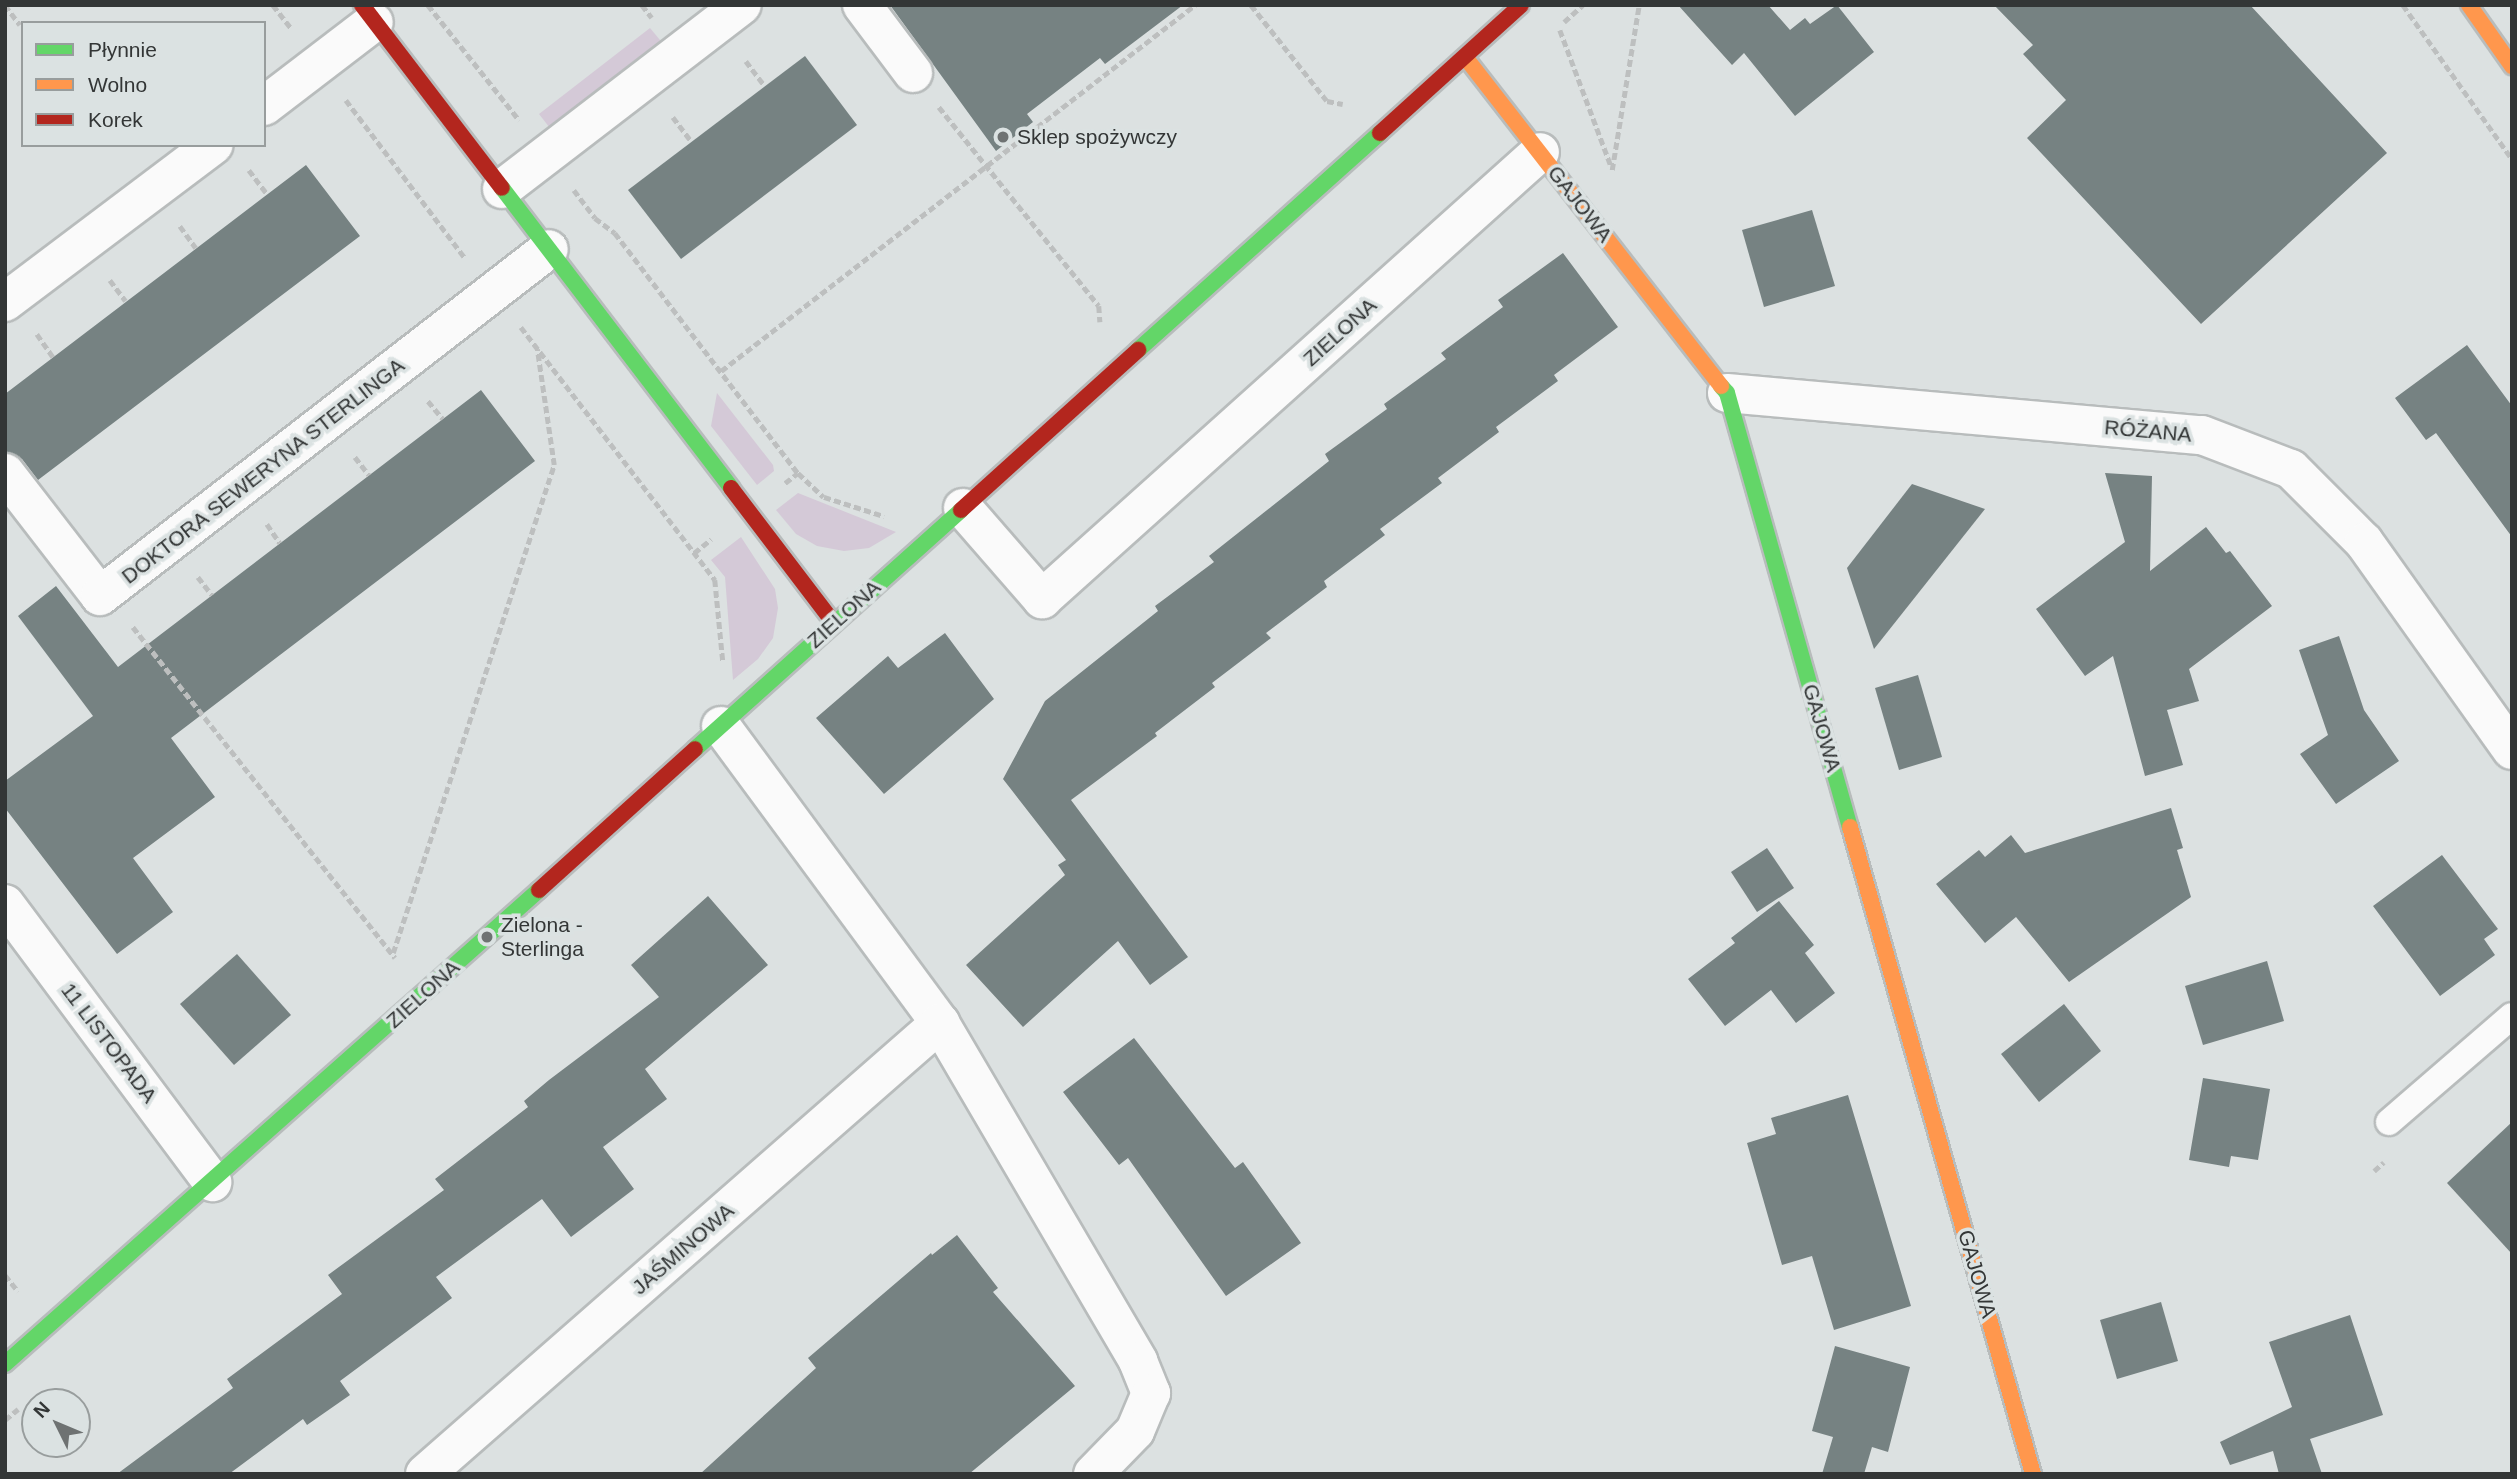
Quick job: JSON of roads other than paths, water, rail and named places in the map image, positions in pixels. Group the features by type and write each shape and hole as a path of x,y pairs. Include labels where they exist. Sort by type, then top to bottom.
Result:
{"street":[{"path":"502,188 742,5"},
{"path":"862,5 913,73"},
{"name":"ZIELONA","path":"5,1364 721,726 1521,5"},
{"path":"2469,5 2512,66"},
{"path":"266,104 319,64 368,14 834,622"},
{"name":"GAJOWA","path":"1465,57 1727,393 2033,1474"},
{"path":"5,302 210,147"},
{"name":"ZIELONA","path":"963,508 1042,599 1540,152"},
{"name":"DOKTORA SEWERYNA STERLINGA","path":"5,473 100,596 549,249"},
{"name":"RÓŻANA","path":"1727,393 2202,435 2291,469 2364,542 2512,750"},
{"path":"721,726 940,1023 1138,1361 1151,1393 1135,1431 1093,1474"},
{"name":"11 LISTOPADA","path":"5,904 212,1182"},
{"name":"JAŚMINOWA","path":"425,1474 940,1023"}],"lane":[{"path":"2389,1122 2512,1016"}],"place":[{"name":"Sklep spożywczy","path":"1003,137"},
{"name":"Zielona - Sterlinga","path":"487,937"}]}
